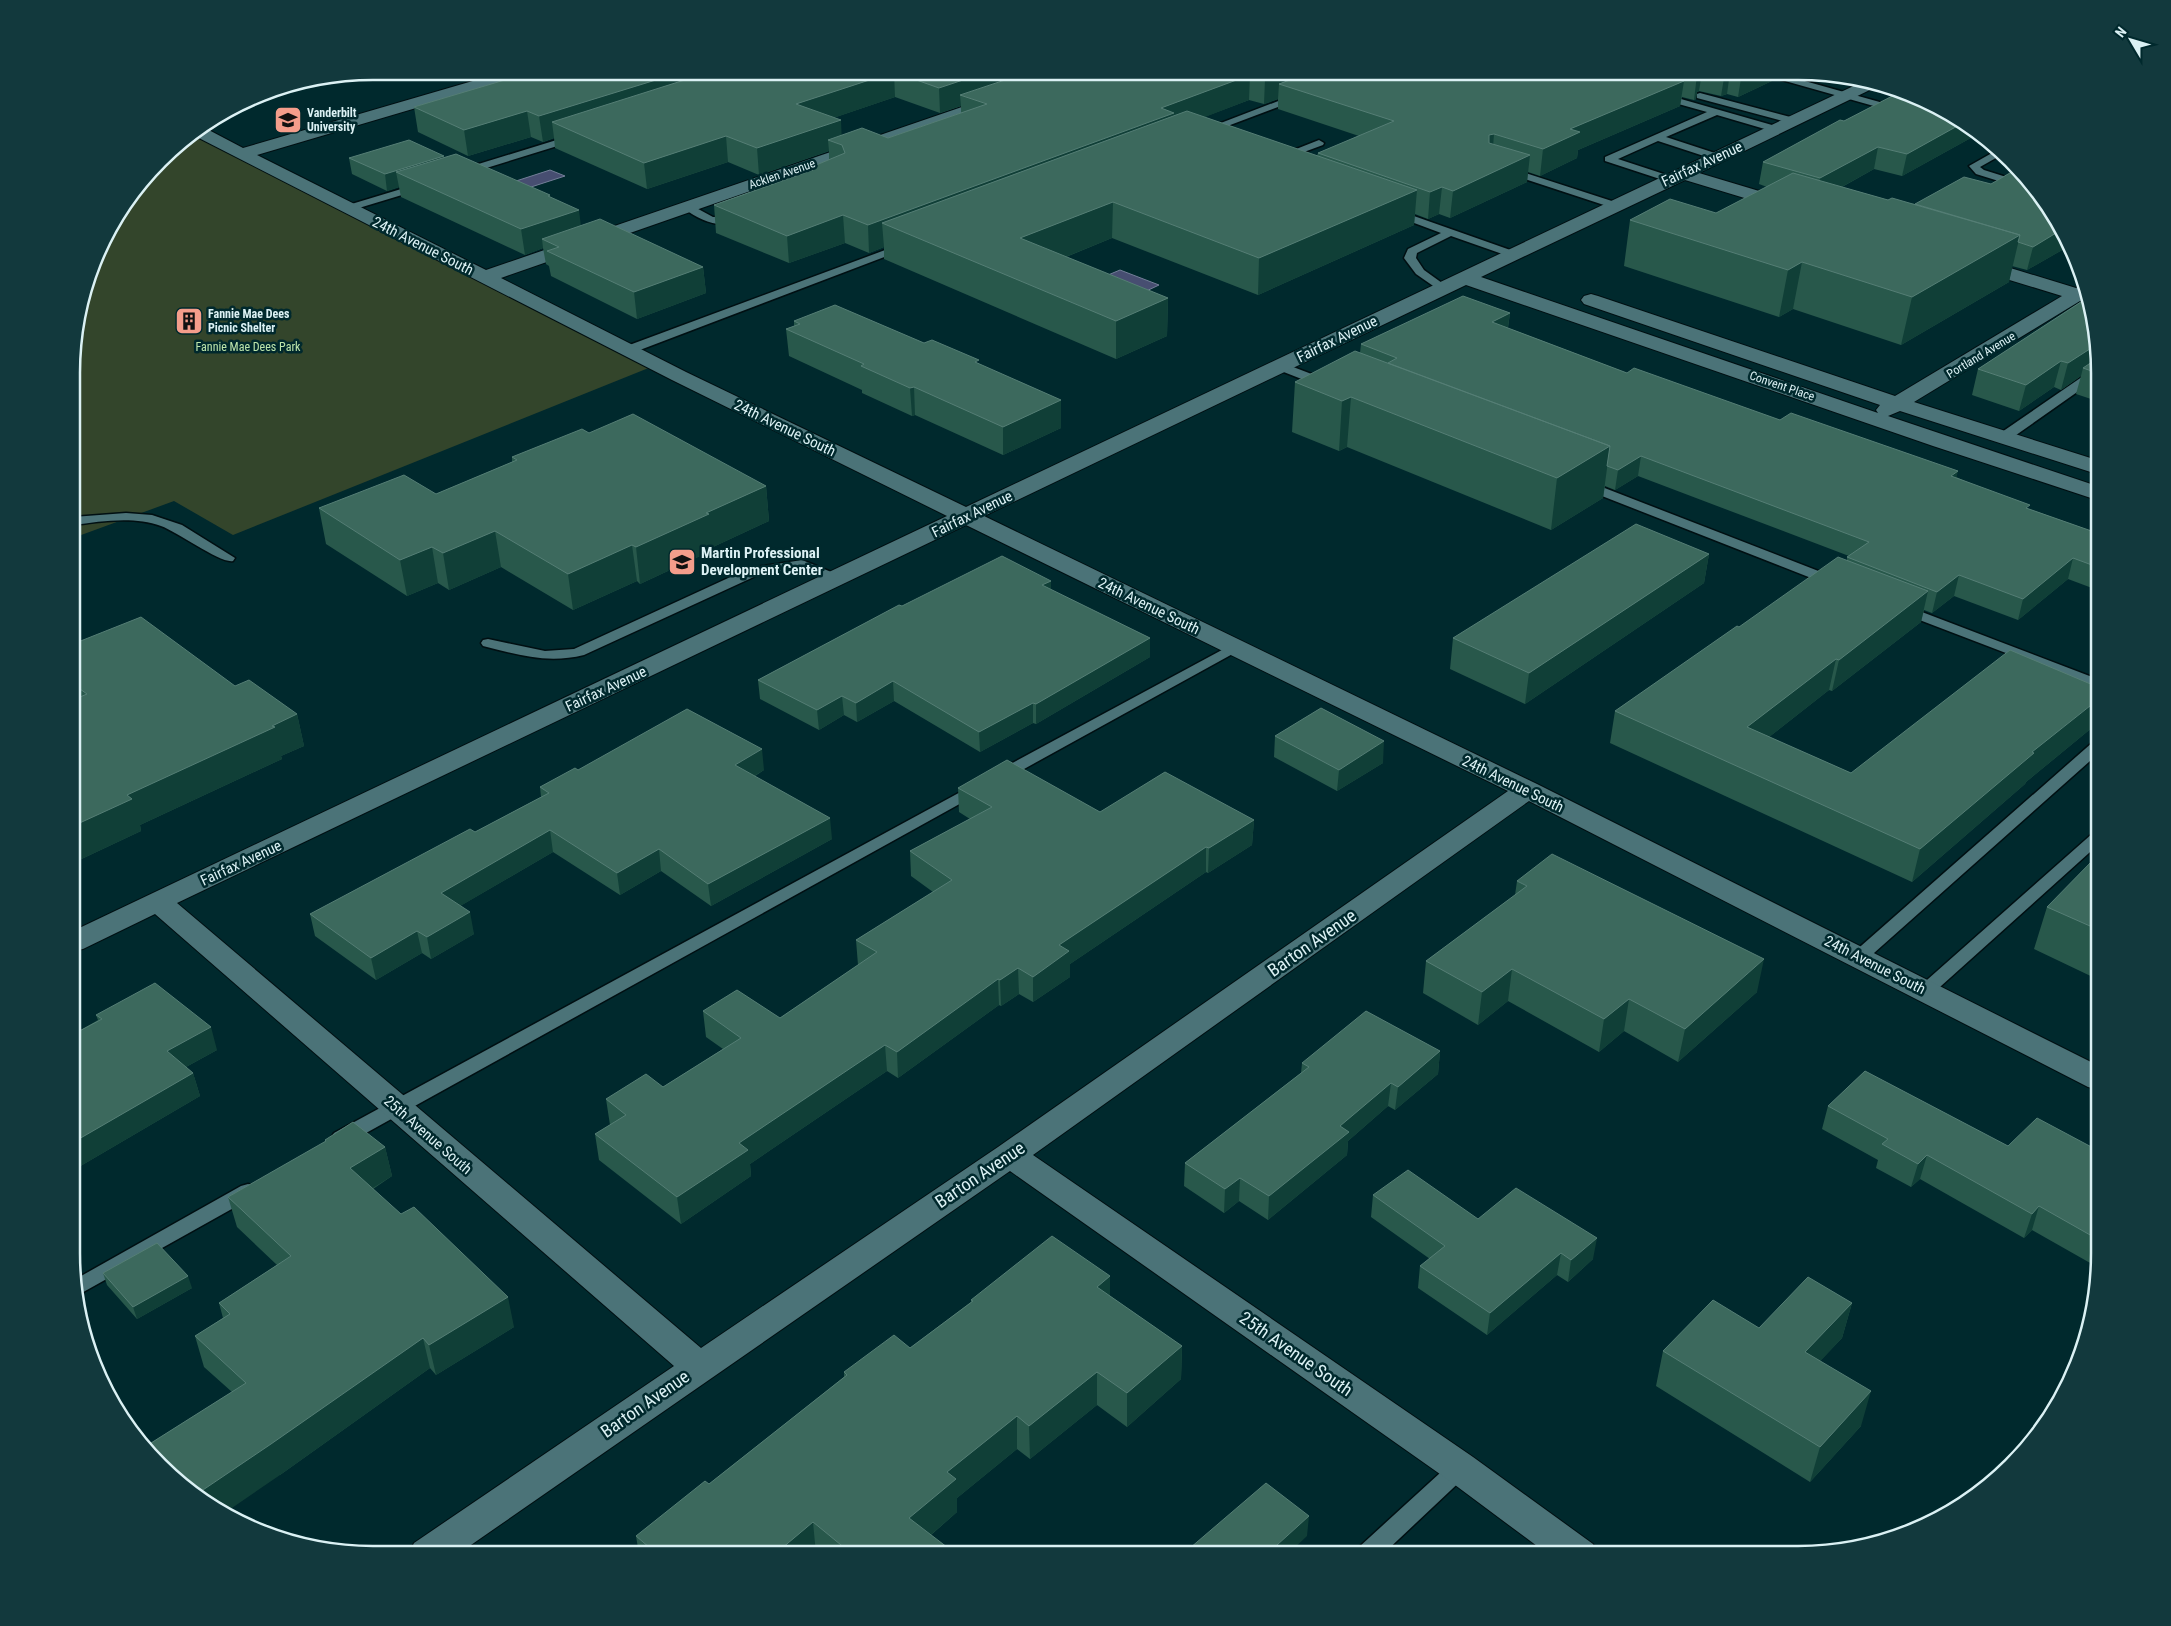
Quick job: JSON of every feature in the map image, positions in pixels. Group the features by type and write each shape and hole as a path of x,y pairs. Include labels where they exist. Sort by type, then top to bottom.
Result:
{"street":[{"path":"241,154 494,80"},
{"name":"Fairfax Avenue","path":"80,939 1863,88"},
{"name":"Acklen Avenue","path":"485,278 689,207 747,192 819,167 1014,94"},
{"name":"24th Avenue South","path":"203,134 628,350 1233,648 1527,790 2091,1075"},
{"path":"1675,176 1807,211"},
{"path":"1958,258 2079,292"},
{"name":"Convent Place","path":"1488,266 1898,404 2091,465"},
{"name":"Convent Place","path":"1464,278 2091,491"},
{"name":"Portland Avenue","path":"1873,418 2081,296"},
{"name":"Barton Avenue","path":"440,1546 698,1367 1010,1155 1527,790"},
{"name":"25th Avenue South","path":"158,902 698,1367"},
{"name":"25th Avenue South","path":"1010,1155 1460,1468 1567,1546"}],"lane":[{"path":"1792,80 1908,113"},
{"path":"1661,86 1794,121"},
{"path":"1218,139 1199,134 1310,92"},
{"path":"1650,93 1775,129"},
{"path":"1675,176 1609,159 1716,112"},
{"path":"449,177 589,133"},
{"path":"1658,138 1717,157"},
{"path":"1267,154 1283,158 1318,143"},
{"path":"1993,155 1974,166 1980,172 2015,183 1996,194"},
{"path":"1500,168 1614,205"},
{"path":"349,208 430,183"},
{"path":"689,207 707,220 727,220 744,214"},
{"path":"1380,207 1512,254"},
{"path":"1443,288 1420,272 1410,258 1412,251 1451,232"},
{"path":"628,350 918,240"},
{"path":"1280,366 1339,388"},
{"path":"2004,437 2091,376"},
{"path":"1572,480 1849,588"},
{"path":"80,520 128,516 152,519 176,527 228,558"},
{"path":"488,643 508,646 549,657 564,656 579,652 755,571 802,564 836,579"},
{"path":"1886,602 2091,682"},
{"path":"325,1147 1233,648"},
{"path":"1859,957 2091,753"},
{"path":"1926,991 2091,843"},
{"path":"82,1284 265,1181"},
{"path":"1375,1546 1460,1468"}],"green space":[{"name":"Fannie Mae Dees Park","path":"205,133 656,365 233,535 174,501 80,535 81,354 90,297 102,261 119,227 129,210 153,180 180,153"}],"water":[{"path":"550,170 565,176 528,188 513,182"},
{"path":"1120,270 1159,285 1140,294 1101,278"}],"building":[{"path":"505,80 656,80 539,116 527,111 464,130 414,107"},
{"path":"685,80 870,80 796,104 841,120 757,148 726,136 644,163 552,122"},
{"path":"916,80 963,80 939,88"},
{"path":"1005,80 1237,80 1161,108 1174,113 868,225 843,215 787,236 714,205 813,170 809,168 845,153 842,145 828,140 862,128 888,138 987,104 960,95"},
{"path":"1290,80 1684,81 1570,129 1580,132 1543,149 1494,134 1489,135 1489,143 1530,155 1453,191 1442,187 1430,192 1318,153 1394,121 1279,84"},
{"path":"1892,96 1927,110 1957,126 1907,154 1878,147 1820,178 1763,162 1840,120 1844,121"},
{"path":"1187,111 1417,190 1259,258 1113,202 1020,238 1168,298 1116,321 882,223"},
{"path":"409,140 444,156 385,174 349,158"},
{"path":"456,154 550,195 548,196 579,210 521,229 396,172"},
{"path":"2011,172 2042,210 2055,233 2033,247 2018,242 2020,235 1915,204 1964,177 1991,184"},
{"path":"1793,173 1888,200 1892,198 2020,235 1912,297 1802,262 1788,270 1630,220 1670,199 1716,213"},
{"path":"600,219 703,267 634,292 547,251 559,247 542,239"},
{"path":"1463,296 1510,313 1492,322 1627,373 1634,368 1780,420 1791,413 1958,471 1951,476 2030,505 2026,508 2091,531 2091,565 2073,558 2023,599 1959,575 1937,592 1847,557 1869,542 1641,456 1618,470 1607,466 1610,446 1388,363 1397,358 1361,344"},
{"path":"2082,301 2089,349 2068,363 2061,361 2026,385 1978,369"},
{"path":"835,305 924,343 932,340 979,360 975,362 1061,400 1003,427 914,387 910,388 861,366 864,364 786,329 800,324 794,321"},
{"path":"1355,351 1610,446 1557,478 1351,397 1342,401 1295,382"},
{"path":"2090,363 2091,371 2083,368"},
{"path":"633,414 766,486 636,547 632,545 568,574 495,531 443,553 432,547 400,560 319,508 404,475 436,494 517,460 512,457 582,429 589,433"},
{"path":"1636,524 1709,554 1529,673 1453,638"},
{"path":"1002,556 1051,581 1042,585 1150,638 1036,704 1033,703 979,732 893,681 856,703 842,696 817,710 758,680 899,605 902,606"},
{"path":"1838,557 1928,591 1839,660 1836,659 1747,727 1851,773 2010,650 2091,684 2091,705 2032,752 2034,753 1920,849 1615,711 1737,626 1739,627"},
{"path":"141,617 235,686 249,680 297,714 272,726 275,727 127,795 132,799 80,823 80,697 87,694 80,689 80,641"},
{"path":"1321,708 1384,741 1339,770 1275,736"},
{"path":"687,709 762,749 735,765 830,818 708,884 659,849 617,873 550,830 441,893 470,912 427,937 417,931 371,958 310,914 470,829 475,832 549,793 540,787 575,768 578,770"},
{"path":"1007,760 1100,812 1165,772 1254,820 1209,848 1206,847 1059,945 1069,951 1033,977 1018,968 1000,980 998,979 897,1052 885,1045 739,1143 748,1150 677,1197 595,1134 626,1115 606,1099 646,1074 663,1087 741,1038 703,1011 737,990 780,1018 877,952 856,940 952,880 910,851 992,807 958,788"},
{"path":"1552,854 1764,959 1685,1029 1629,999 1604,1019 1512,969 1482,992 1426,961 1527,886 1517,881"},
{"path":"2091,862 2091,926 2047,907"},
{"path":"155,983 211,1027 167,1051 193,1073 80,1138 80,1031 102,1019 96,1015"},
{"path":"1366,1011 1440,1051 1398,1087 1391,1083 1340,1126 1349,1132 1269,1196 1240,1178 1225,1189 1185,1163 1309,1067 1302,1063"},
{"path":"1865,1071 2008,1146 2037,1118 2091,1147 2091,1235 2039,1206 2032,1214 1927,1155 1918,1164 1882,1144 1888,1139 1828,1106"},
{"path":"353,1122 385,1147 350,1168 401,1214 414,1207 508,1297 429,1345 423,1338 202,1491 166,1460 149,1441 151,1443 246,1383 195,1336 230,1314 219,1303 291,1256 228,1197"},
{"path":"1408,1170 1478,1219 1516,1188 1597,1238 1571,1260 1561,1253 1490,1313 1420,1266 1445,1246 1373,1195"},
{"path":"1052,1236 1110,1276 1097,1287 1182,1346 1127,1393 1097,1372 1029,1426 1017,1416 947,1472 956,1479 909,1518 946,1546 842,1546 813,1522 784,1546 648,1546 636,1536 705,1481 709,1484 847,1375 844,1372 894,1335 910,1348 973,1301 971,1300"},
{"path":"157,1243 188,1276 133,1307 103,1273"},
{"path":"1808,1277 1852,1303 1805,1352 1871,1391 1820,1447 1663,1351 1713,1300 1759,1328"},
{"path":"1266,1483 1309,1516 1276,1546 1192,1546"}],"place":[{"name":"Vanderbilt University","path":"288,120"},
{"name":"Fannie Mae Dees Picnic Shelter","path":"189,321"},
{"name":"Martin Professional Development Center","path":"682,562"}]}
